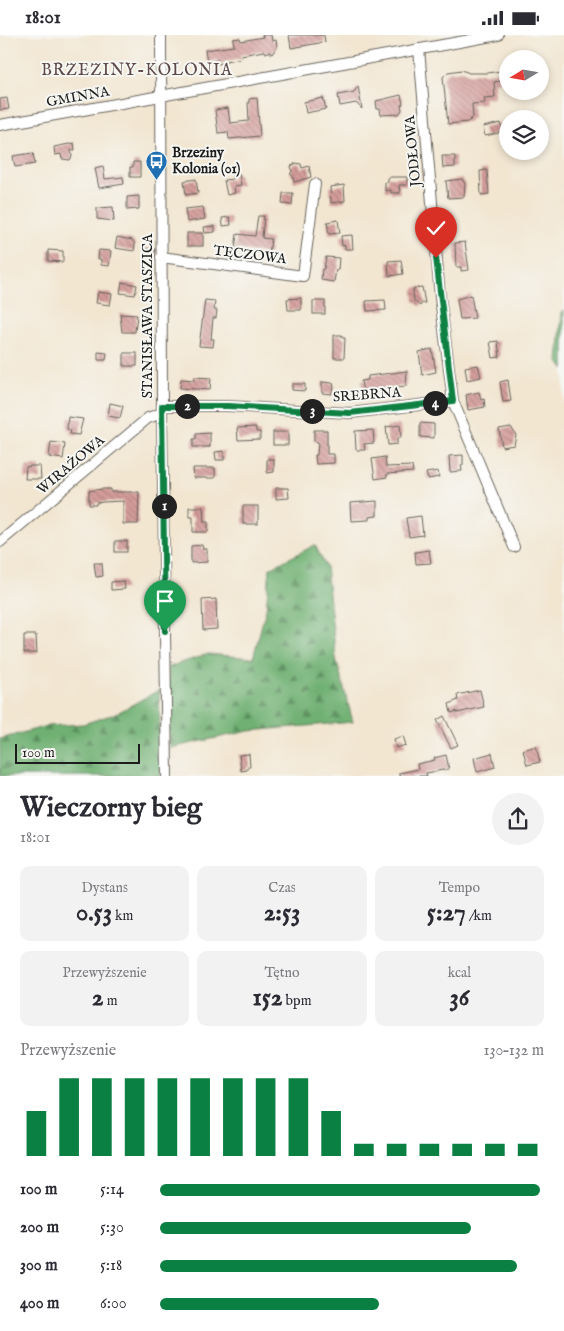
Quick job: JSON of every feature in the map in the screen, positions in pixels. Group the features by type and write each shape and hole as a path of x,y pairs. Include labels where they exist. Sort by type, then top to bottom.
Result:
{"street":[{"name":"STANISŁAWA STASZICA","path":"161,35 162,410 168,776"},
{"name":"GMINNA","path":"0,125 498,35"},
{"name":"JODŁOWA","path":"419,49 440,297 453,401 514,547"},
{"name":"TĘCZOWA","path":"161,257 303,276 315,184"},
{"name":"SREBRNA","path":"162,410 228,406 350,413 453,401"},
{"name":"WIRAŻOWA","path":"0,542 148,419 162,410"}],"green space":[{"path":"564,310 564,369 558,361 562,311"},
{"path":"315,545 326,567 336,658 353,722 249,731 170,748 168,667 208,654 253,658 266,609 270,568"},
{"path":"159,690 161,776 0,776 0,739 47,726 83,724 117,713"}],"building":[{"path":"262,35 271,35 272,41 276,40 277,47 272,54 269,52 265,53 264,51 241,55 242,58 218,64 218,60 207,62 205,50 234,46 233,39 240,38 241,41 263,37"},
{"path":"289,35 324,35 325,42 291,48"},
{"path":"462,70 469,73 499,71 499,81 494,82 495,97 484,98 485,103 472,104 473,117 468,122 448,124 443,77 448,72"},
{"path":"358,86 362,109 356,103 340,106 338,95 354,92"},
{"path":"401,95 403,104 399,114 381,115 380,109 377,109 376,101"},
{"path":"7,98 9,109 0,110 0,99"},
{"path":"257,98 260,136 229,139 228,132 218,133 215,110 228,108 230,123 249,121 249,99"},
{"path":"323,98 326,109 306,113 304,102"},
{"path":"499,123 499,133 485,136 483,127"},
{"path":"74,143 75,150 71,150 72,157 70,160 62,159 61,154 55,155 54,147"},
{"path":"33,153 35,164 15,167 13,156"},
{"path":"442,156 455,156 455,167 443,168"},
{"path":"133,162 140,162 140,177 130,177 130,167 133,167"},
{"path":"295,163 301,164 302,168 309,166 311,177 294,182 293,176 290,174 292,172 291,166"},
{"path":"103,166 105,179 123,177 124,184 99,188 95,168"},
{"path":"487,170 489,194 481,195 480,171"},
{"path":"239,174 241,185 234,186 235,193 227,195 224,180 233,179 232,175"},
{"path":"388,177 407,177 407,185 399,185 400,193 391,193 391,190 385,191 385,182 388,182"},
{"path":"196,179 198,193 186,195 184,181"},
{"path":"462,179 465,184 464,197 448,198 446,181"},
{"path":"344,185 345,201 331,203 330,187"},
{"path":"283,193 293,193 292,205 282,204"},
{"path":"139,196 139,209 127,210 127,197"},
{"path":"113,207 114,221 97,219 97,208"},
{"path":"203,207 205,219 187,222 185,209"},
{"path":"258,216 264,216 262,238 271,239 269,254 235,249 237,234 255,236"},
{"path":"230,217 231,225 223,226 222,218"},
{"path":"338,220 340,233 329,234 327,222"},
{"path":"215,226 215,232 205,233 204,227"},
{"path":"187,233 203,233 203,246 187,246"},
{"path":"352,235 353,249 345,249 345,245 342,246 341,236"},
{"path":"117,237 132,240 135,244 134,251 115,248"},
{"path":"465,242 469,270 461,271 461,267 456,267 455,243"},
{"path":"145,249 155,249 154,257 145,257"},
{"path":"48,250 63,251 63,262 48,261"},
{"path":"99,250 111,251 109,266 101,265 101,259 98,259"},
{"path":"326,257 339,258 334,282 321,280"},
{"path":"401,260 403,274 389,276 388,261"},
{"path":"122,282 137,285 135,295 120,293"},
{"path":"422,287 425,303 422,303 420,306 414,301 413,292 414,288"},
{"path":"98,292 112,294 110,305 96,303"},
{"path":"471,295 475,318 460,319 457,299"},
{"path":"301,298 301,310 288,310 287,299"},
{"path":"205,300 215,301 214,310 217,310 216,318 213,318 211,339 214,339 213,347 199,346"},
{"path":"385,300 386,310 367,311 366,301"},
{"path":"313,301 325,301 325,314 313,314"},
{"path":"120,314 137,315 135,332 122,332"},
{"path":"334,335 342,335 342,338 345,338 344,358 334,358"},
{"path":"498,341 500,357 493,358 490,342"},
{"path":"432,349 436,372 422,375 419,352"},
{"path":"98,352 107,353 106,360 98,360"},
{"path":"124,353 137,353 137,366 124,366"},
{"path":"478,365 481,377 467,380 465,367"},
{"path":"407,371 406,386 363,391 361,381 368,380 368,376"},
{"path":"194,377 211,378 210,390 180,388 181,379 194,380"},
{"path":"508,380 511,401 503,402 500,382"},
{"path":"322,382 333,383 332,394 322,393"},
{"path":"292,384 305,384 305,391 292,390"},
{"path":"479,392 481,400 484,399 485,407 468,410 466,395"},
{"path":"110,403 123,406 120,418 108,416"},
{"path":"68,417 83,419 79,435 70,434 71,430 67,429"},
{"path":"420,423 434,424 434,438 420,437"},
{"path":"400,425 401,438 397,438 397,444 388,445 386,427"},
{"path":"256,427 256,432 260,432 260,439 238,440 237,428"},
{"path":"511,427 516,435 514,445 502,447 499,429"},
{"path":"314,430 327,430 327,454 334,454 334,463 316,464 315,455 317,455 318,442 314,441"},
{"path":"373,430 374,443 364,444 365,450 356,450 355,431"},
{"path":"273,432 288,432 288,445 273,445"},
{"path":"210,433 210,447 193,447 193,439 196,439 196,434"},
{"path":"51,442 65,444 63,459 49,457"},
{"path":"224,451 224,460 216,460 215,452"},
{"path":"463,455 462,471 450,472 449,456"},
{"path":"385,457 386,467 412,466 413,472 387,474 387,477 375,479 372,459"},
{"path":"267,459 274,459 274,472 267,473"},
{"path":"40,466 41,479 25,479 26,467"},
{"path":"193,468 215,468 215,478 194,478"},
{"path":"438,471 439,477 428,479 426,473"},
{"path":"276,488 288,488 289,498 276,499"},
{"path":"111,489 111,492 139,492 138,524 123,524 123,501 89,505 89,491"},
{"path":"377,501 377,516 369,517 369,520 351,521 350,503"},
{"path":"243,506 258,506 258,524 243,524"},
{"path":"189,507 203,507 204,522 208,522 208,532 193,532 193,517 189,517"},
{"path":"421,516 423,535 409,537 406,518"},
{"path":"115,541 127,541 127,552 115,552"},
{"path":"202,545 203,549 207,549 207,562 191,563 191,546"},
{"path":"429,550 431,563 416,564 415,552"},
{"path":"94,563 102,563 103,576 96,577"},
{"path":"124,581 125,589 111,590 111,582"},
{"path":"216,599 217,629 203,630 202,600"},
{"path":"24,635 36,635 37,653 24,653"},
{"path":"480,690 484,707 451,713 449,704 458,700 457,695"},
{"path":"444,716 458,745 451,748 437,720"},
{"path":"403,736 406,745 396,748 394,739"},
{"path":"536,746 540,762 527,765 523,750"},
{"path":"492,753 495,767 477,772 474,758"},
{"path":"249,754 250,767 247,767 247,770 241,771 239,755"},
{"path":"446,755 449,769 426,773 427,776 399,776 399,773 418,769 417,764 435,760 434,758"}],"place":[{"name":"Brzeziny Kolonia (01)","path":"156,180"}],"district":[{"name":"BRZEZINY-KOLONIA","path":"137,71"}],"route":[{"path":"165,631 162,406 228,406 350,413 453,401 436,258"}]}
